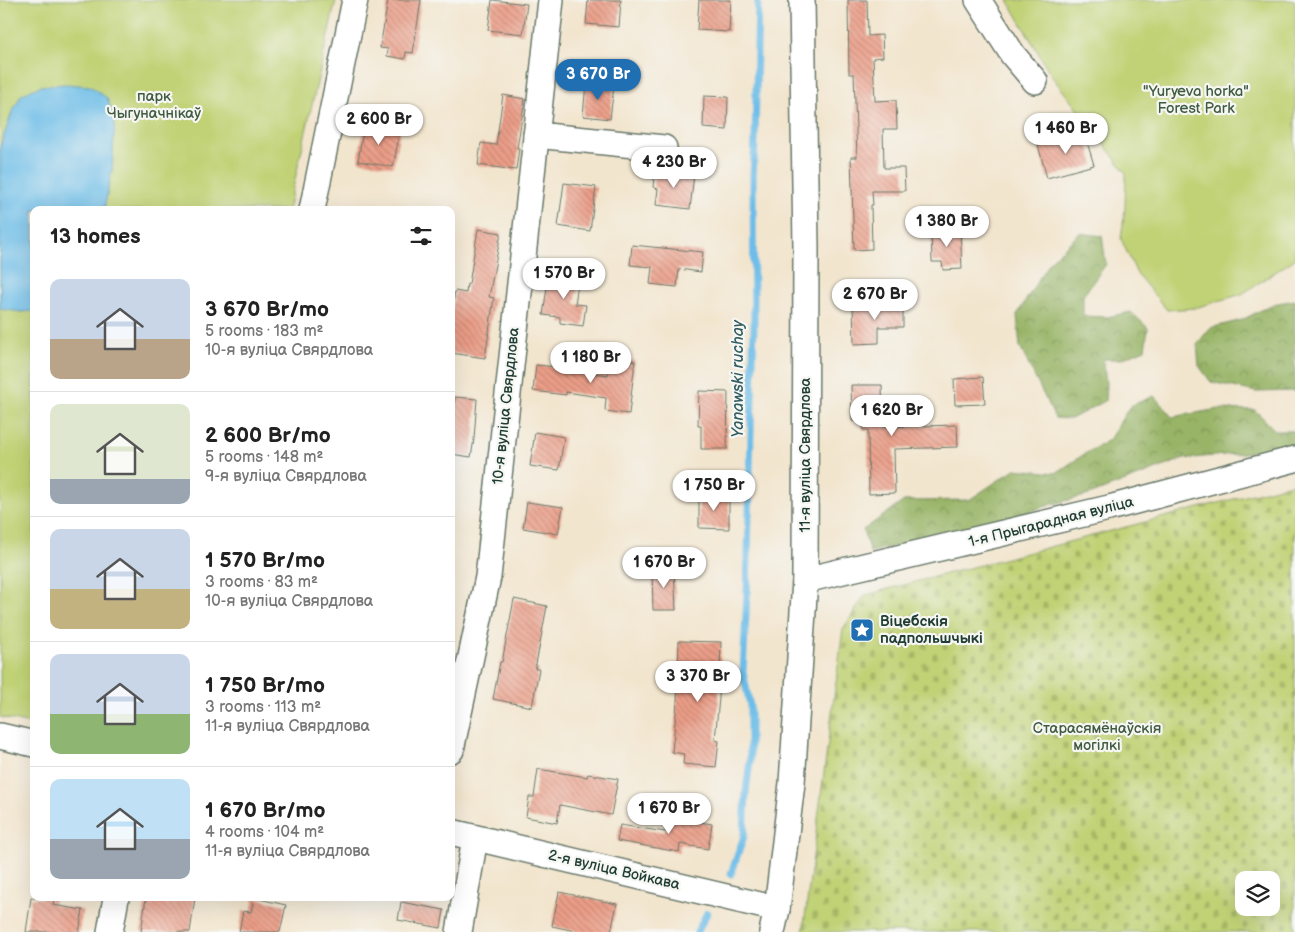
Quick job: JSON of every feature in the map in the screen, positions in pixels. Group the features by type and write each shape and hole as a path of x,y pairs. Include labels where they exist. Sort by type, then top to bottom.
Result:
{"street":[{"path":"313,206 355,0"},
{"name":"10-я вуліца Свярдлова","path":"455,731 488,577 551,0"},
{"name":"11-я вуліца Свярдлова","path":"774,920 792,783 805,580 806,247 802,0"},
{"path":"978,0 1013,55 1035,81"},
{"path":"536,135 664,148"},
{"name":"1-я Прыгарадная вуліца","path":"805,580 1109,508 1295,458"},
{"path":"0,736 30,743"},
{"path":"459,932 463,835"},
{"name":"2-я вуліца Войкава","path":"463,835 774,920"},
{"path":"110,932 115,901"}],"green space":[{"name":"парк Чыгуначнікаў","path":"0,0 336,0 289,206 30,206 30,724 0,717"},
{"name":"\"Yuryeva horka\" Forest Park","path":"1008,0 1295,0 1295,259 1242,294 1195,308 1167,310 1137,274 1121,239 1125,208 1126,173 1051,75"},
{"path":"1080,233 1102,236 1106,264 1083,296 1083,316 1107,317 1131,312 1148,328 1145,349 1121,359 1103,359 1106,383 1105,401 1071,419 1055,418 1020,347 1017,315 1049,262"},
{"path":"1295,300 1295,391 1256,392 1211,382 1199,366 1197,344 1210,328 1242,320 1273,304"},
{"path":"1154,396 1172,417 1219,409 1255,410 1276,431 1295,431 1295,448 1183,459 1089,495 993,523 870,552 863,530 904,501 969,500 1015,469 1056,473 1109,440 1130,406"},
{"name":"Старасямёнаўскія могілкі","path":"1295,483 1295,932 803,932 843,629 865,595"}],"water":[{"path":"66,84 90,86 107,98 115,119 112,170 105,206 30,206 30,311 21,312 0,309 0,147 11,115 21,95 40,86"}],"building":[{"path":"388,0 421,0 413,53 406,52 405,59 387,56 388,49 380,48"},
{"path":"492,0 527,4 523,34 488,30"},
{"path":"588,0 621,0 619,27 586,24"},
{"path":"699,0 731,0 729,32 697,30"},
{"path":"848,0 867,0 868,36 882,35 883,57 873,58 875,101 896,100 897,129 883,129 884,168 904,168 905,191 872,191 872,249 854,250 851,157 857,157 854,74 849,74"},
{"path":"586,83 614,86 610,119 583,116"},
{"path":"503,95 525,99 517,148 519,148 516,170 478,165 481,143 496,145"},
{"path":"704,96 728,97 727,130 703,128"},
{"path":"364,125 400,131 393,167 358,161"},
{"path":"1084,132 1094,165 1047,178 1038,145"},
{"path":"655,169 694,174 690,209 656,205 658,189 653,187"},
{"path":"564,183 596,187 590,231 558,226"},
{"path":"960,228 962,269 943,270 942,262 932,262 931,230"},
{"path":"478,229 501,233 489,297 494,298 485,358 455,354 455,291 466,293 467,284 469,284"},
{"path":"632,245 703,252 701,272 679,269 677,287 650,284 652,267 630,265"},
{"path":"549,273 579,277 575,304 586,305 583,326 560,323 560,317 543,315"},
{"path":"853,305 903,305 903,327 879,327 879,343 854,344"},
{"path":"610,358 635,361 629,414 605,411 606,398 566,392 566,395 533,391 536,365 569,368 569,370 608,375"},
{"path":"983,377 985,404 955,405 954,379"},
{"path":"851,385 882,385 883,427 957,425 958,447 894,449 895,493 869,494 868,430 863,430 863,421 852,421"},
{"path":"699,391 728,392 727,449 701,449 701,426 698,426"},
{"path":"455,397 477,399 471,457 455,455"},
{"path":"535,432 564,437 559,470 530,466"},
{"path":"699,496 729,497 729,529 699,528"},
{"path":"527,502 563,507 558,534 523,528"},
{"path":"652,567 674,567 676,610 653,610"},
{"path":"514,599 547,606 535,669 539,669 532,707 493,699"},
{"path":"679,641 721,642 715,740 719,741 716,767 683,764 684,754 672,752 677,703"},
{"path":"538,769 587,777 588,774 618,779 611,815 560,805 557,823 526,817 529,797 534,797"},
{"path":"668,817 712,824 708,849 680,844 679,852 617,841 620,825 665,832"},
{"path":"559,892 617,904 611,932 580,932 552,926"},
{"path":"31,901 54,901 53,905 83,910 79,932 26,932"},
{"path":"146,901 195,901 190,932 141,932"},
{"path":"253,901 268,901 286,905 280,932 239,932 243,911 251,912"},
{"path":"401,902 444,910 441,928 398,920"}],"waterway":[{"name":"Yanawski ruchay","path":"731,874 744,836 746,791 750,761 750,706 743,672 747,595 754,324 753,176 758,0"},
{"name":"Yanawski ruchay","path":"697,932 707,913"}],"place":[{"name":"Віцебскія падпольшчыкі","path":"862,630"}]}
